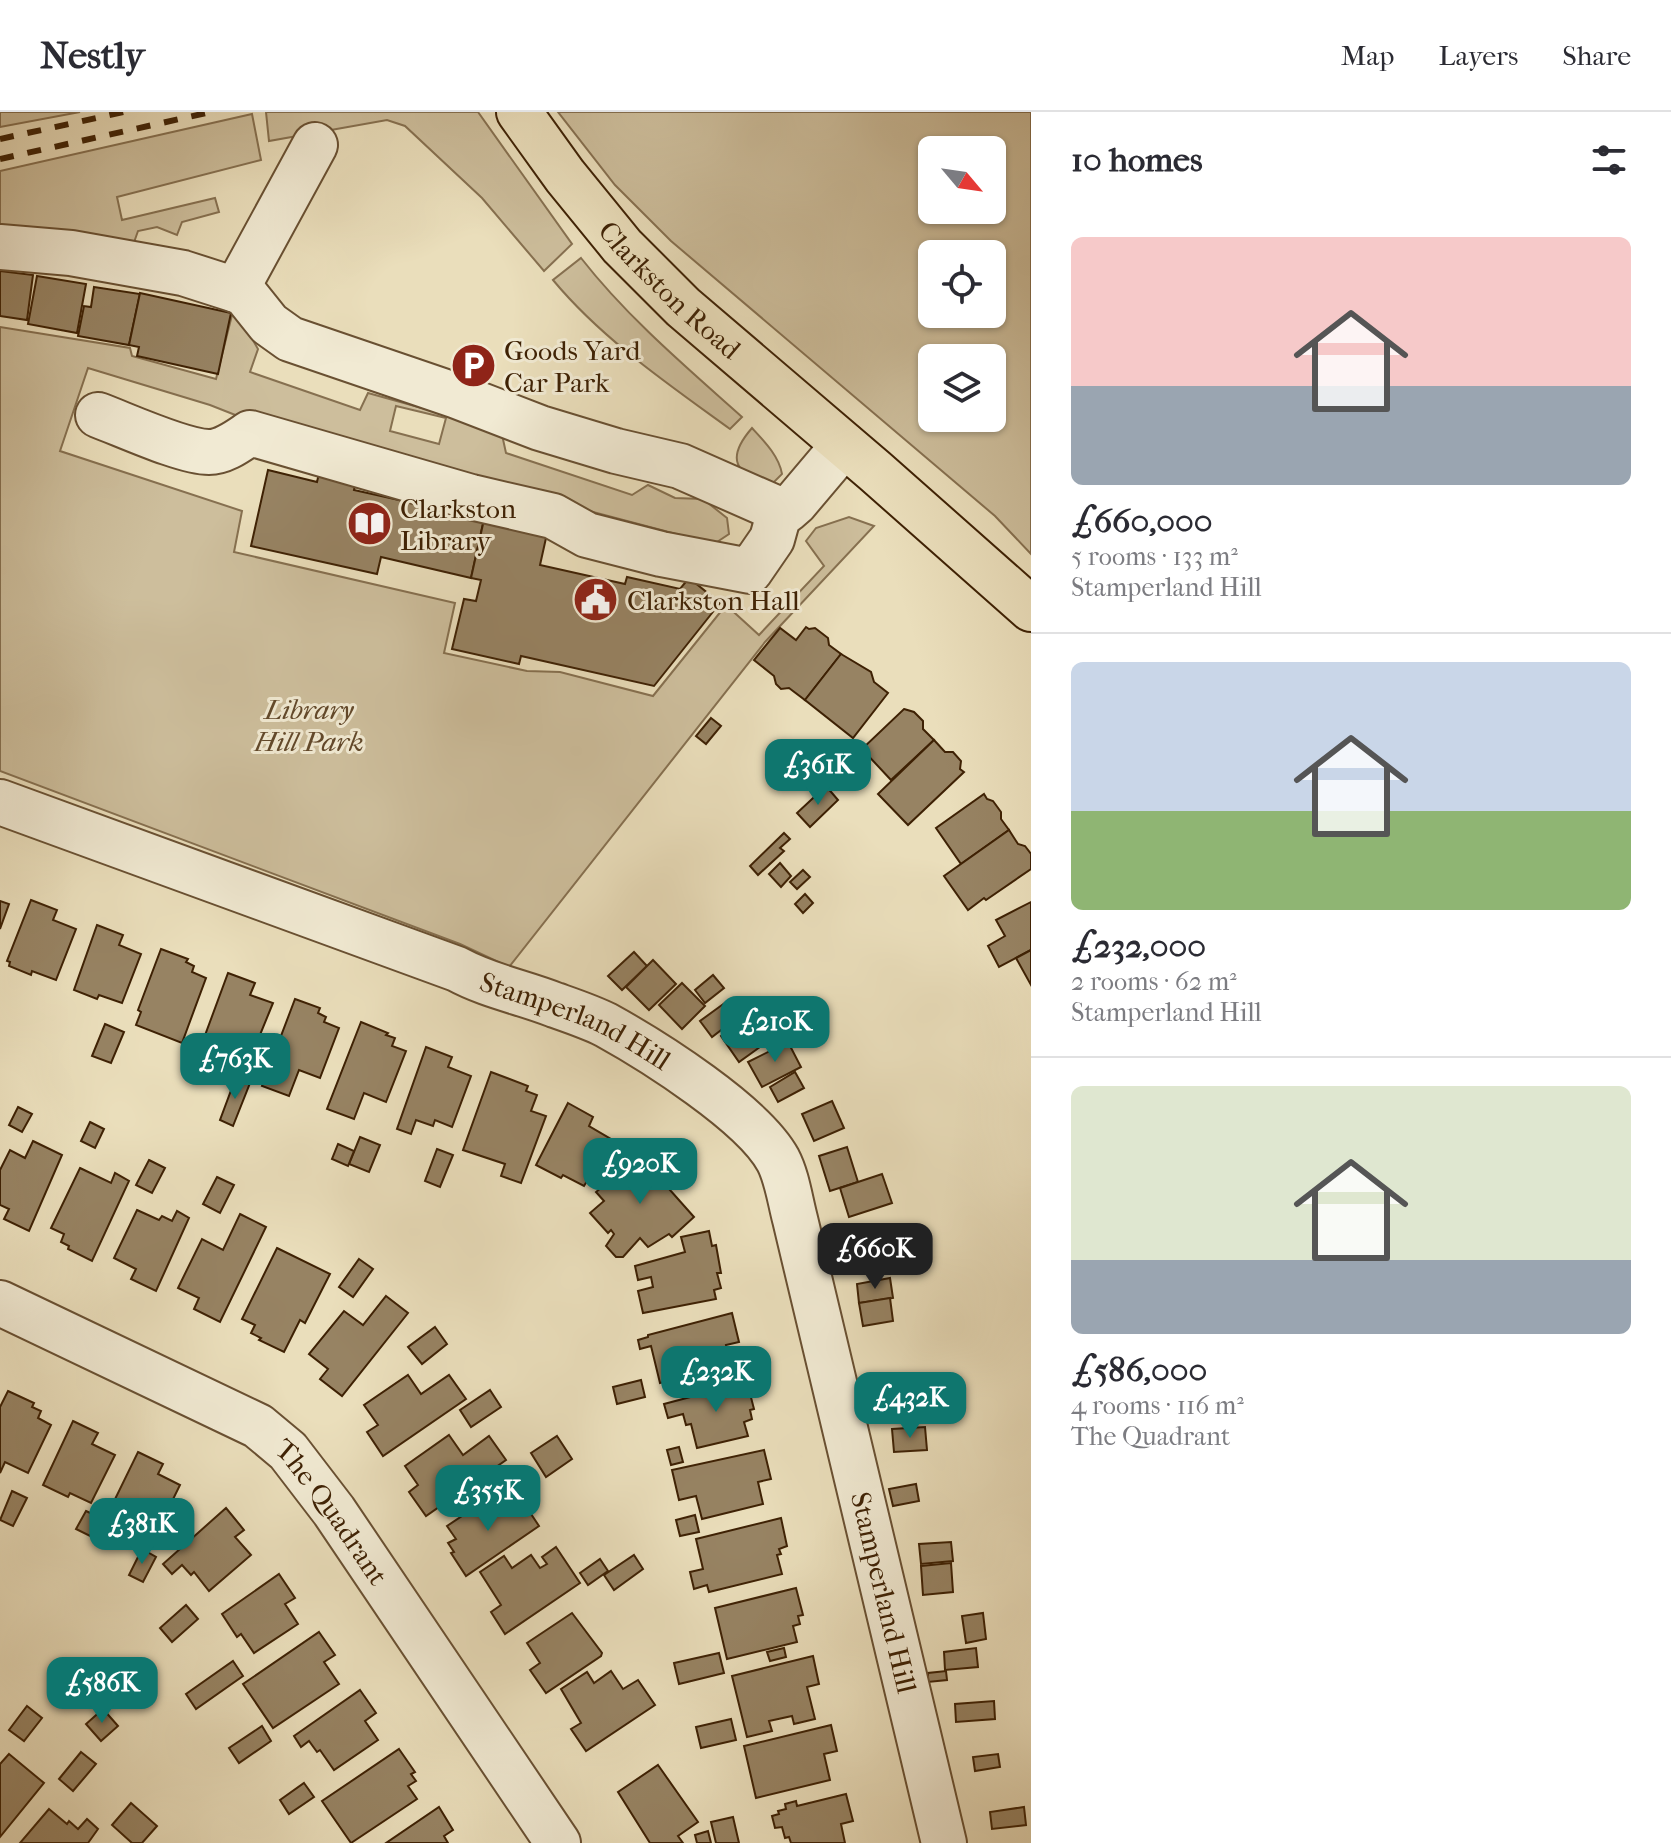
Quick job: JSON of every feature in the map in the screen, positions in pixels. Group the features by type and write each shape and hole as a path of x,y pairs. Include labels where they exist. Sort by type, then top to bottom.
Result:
{"main road":[{"name":"Clarkston Road","path":"519,112 565,176 622,246 683,307 1031,609"}],"street":[{"path":"236,290 315,145"},
{"path":"0,247 99,258 183,273 236,290 245,294 269,324 290,339 540,428 680,466 780,510 787,510 795,503 844,445"},
{"path":"98,415 175,444 209,452 226,447 250,433 471,497 553,516 587,535 661,554 750,571 772,539 780,510"},
{"name":"Stamperland Hill","path":"0,802 297,909 457,969 479,981 551,1003 604,1024 658,1057 730,1108 766,1142 780,1162 795,1219 944,1843"},
{"name":"The Quadrant","path":"0,1303 258,1426 288,1451 334,1511 558,1843"}],"green space":[{"path":"0,112 80,112 0,127"},
{"path":"266,112 478,112 572,244 544,271 482,198 405,126 387,120 269,141"},
{"path":"558,112 1031,112 1031,554 995,516 671,241 615,185"},
{"path":"252,114 261,160 117,197 122,220 215,198 219,212 182,222 177,235 157,227 138,231 132,248 0,229 0,171"},
{"path":"581,258 637,321 742,417 730,429 614,341 553,280"},
{"name":"Library Hill Park","path":"234,307 258,349 250,372 360,410 368,393 501,430 506,453 632,495 648,485 675,498 703,499 727,518 729,534 714,544 253,422 210,405 88,368 60,451 242,511 234,552 455,603 444,653 527,671 560,672 653,696 726,605 759,635 824,566 806,541 816,528 849,517 874,526 765,642 509,967 460,944 0,771 0,327 130,348 132,356 216,379","holes":["396,406 446,418 439,444 390,431"]},
{"path":"752,428 778,461 782,474 773,483 750,476 738,464 739,449"}],"building":[{"path":"0,271 33,275 27,320 0,316"},
{"path":"37,276 86,284 77,333 28,324"},
{"path":"94,287 140,294 129,345 78,336 84,306 91,307"},
{"path":"140,293 231,313 218,374 137,356 139,347 129,345"},
{"name":"Clarkston Library","path":"320,469 357,478 354,490 484,519 471,578 381,557 377,574 251,546 268,470 317,482"},
{"name":"Clarkston Hall","path":"485,515 548,529 540,565 625,584 627,577 680,589 689,578 720,603 654,686 521,656 519,664 452,649 464,599 476,601 481,580 471,578"},
{"path":"806,627 815,628 828,638 829,645 841,654 805,700 789,688 781,689 774,676 754,660 780,628 796,640"},
{"path":"841,654 871,672 874,682 888,693 853,738 805,700"},
{"path":"904,709 914,712 923,721 923,729 934,740 891,780 862,749"},
{"path":"711,718 721,726 706,744 696,736"},
{"path":"934,740 945,752 953,752 961,761 960,769 964,772 908,825 878,794"},
{"path":"826,786 838,800 810,827 797,813"},
{"path":"984,794 1001,812 1001,819 1009,830 961,864 936,828"},
{"path":"1009,830 1018,844 1025,846 1031,854 1031,869 968,910 944,876"},
{"path":"784,833 790,839 780,848 784,851 758,875 750,866"},
{"path":"780,863 791,876 781,887 769,874"},
{"path":"803,870 810,877 797,889 790,882"},
{"path":"805,894 813,903 803,913 795,904"},
{"path":"31,900 57,910 53,920 76,929 56,980 32,971 31,975 9,966 10,962 7,961"},
{"path":"0,901 9,904 0,929"},
{"path":"1031,902 1031,950 999,967 988,946 1005,936 996,920"},
{"path":"97,925 123,935 119,945 141,954 122,1003 99,995 97,999 74,990"},
{"path":"161,949 188,959 186,962 194,966 192,972 206,978 182,1043 136,1025 141,1012 138,1010"},
{"path":"1031,950 1031,985 1016,958"},
{"path":"634,952 647,966 622,990 608,976"},
{"path":"653,960 676,984 649,1010 626,987"},
{"path":"228,973 255,983 250,995 273,1003 244,1074 221,1065 228,1047 218,1044 213,1058 201,1053"},
{"path":"713,975 724,988 705,1003 695,990"},
{"path":"682,983 705,1006 682,1029 659,1005"},
{"path":"295,999 320,1008 318,1013 326,1017 324,1022 339,1028 320,1078 299,1070 289,1096 262,1086"},
{"path":"726,1002 738,1017 712,1037 700,1021"},
{"path":"762,1006 781,1032 739,1062 721,1036"},
{"path":"361,1022 388,1033 386,1035 395,1038 392,1046 406,1051 386,1102 364,1093 354,1119 327,1109"},
{"path":"105,1024 124,1032 111,1063 92,1056"},
{"path":"788,1042 801,1067 762,1087 748,1062"},
{"path":"426,1047 452,1057 448,1067 471,1076 452,1127 435,1120 433,1126 416,1120 411,1134 397,1129"},
{"path":"491,1072 528,1086 526,1091 537,1095 531,1111 546,1116 521,1183 501,1176 505,1164 463,1150"},
{"path":"795,1072 804,1088 778,1102 770,1087"},
{"path":"236,1077 250,1083 233,1126 220,1120"},
{"path":"832,1101 844,1128 814,1141 802,1114"},
{"path":"568,1103 593,1117 589,1126 621,1145 599,1187 587,1181 584,1186 563,1175 561,1178 536,1165"},
{"path":"18,1107 32,1114 22,1132 9,1125"},
{"path":"90,1122 104,1129 95,1148 81,1141"},
{"path":"360,1137 380,1145 369,1172 349,1164"},
{"path":"33,1141 62,1155 29,1231 4,1219 9,1209 0,1205 0,1170 10,1150 25,1158"},
{"path":"338,1144 354,1151 348,1166 332,1159"},
{"path":"847,1147 858,1182 830,1191 819,1156"},
{"path":"437,1149 453,1155 440,1187 425,1181"},
{"path":"643,1149 650,1158 653,1155 672,1176 669,1179 675,1185 670,1190 694,1217 672,1237 669,1234 648,1247 640,1238 623,1257 616,1257 606,1246 614,1234 611,1230 608,1233 590,1213 604,1201 596,1192 619,1173 625,1180 631,1175 623,1167"},
{"path":"149,1160 165,1168 152,1193 136,1185"},
{"path":"80,1168 111,1183 115,1173 129,1181 92,1261 68,1249 69,1246 61,1242 64,1234 51,1228"},
{"path":"882,1174 892,1203 849,1217 840,1188"},
{"path":"217,1177 234,1185 220,1213 203,1204"},
{"path":"137,1210 159,1220 162,1216 172,1221 177,1211 189,1218 156,1291 131,1279 136,1269 114,1258"},
{"path":"240,1214 266,1227 220,1322 194,1309 199,1298 178,1288 202,1239 223,1250"},
{"path":"709,1231 712,1246 716,1245 721,1273 717,1273 721,1288 714,1290 716,1299 643,1313 638,1291 653,1287 651,1277 638,1280 635,1266 685,1252 681,1237"},
{"path":"277,1248 330,1274 305,1323 300,1320 284,1352 259,1340 261,1338 251,1333 255,1325 242,1319"},
{"path":"359,1259 373,1269 353,1297 339,1287"},
{"path":"890,1278 893,1298 859,1303 857,1284"},
{"path":"386,1296 408,1313 342,1396 320,1379 328,1369 309,1354 344,1311 363,1325"},
{"path":"890,1298 893,1321 863,1326 859,1303"},
{"path":"732,1313 739,1342 726,1345 732,1368 660,1383 651,1346 640,1349 638,1340"},
{"path":"435,1327 447,1344 422,1364 408,1347"},
{"path":"408,1375 421,1394 449,1375 466,1399 383,1456 367,1432 378,1425 364,1405"},
{"path":"910,1375 911,1395 879,1398 878,1377"},
{"path":"641,1380 645,1397 617,1404 613,1387"},
{"path":"747,1382 754,1409 750,1410 752,1419 744,1422 748,1436 697,1448 691,1424 686,1425 683,1414 668,1418 664,1404"},
{"path":"490,1390 501,1407 471,1427 460,1410"},
{"path":"8,1391 34,1403 32,1407 41,1411 38,1418 51,1425 28,1473 5,1462 0,1473 0,1407"},
{"path":"73,1421 98,1433 92,1444 115,1455 91,1503 70,1493 68,1497 43,1485"},
{"path":"925,1427 927,1450 894,1452 892,1429"},
{"path":"449,1435 463,1455 489,1436 506,1460 426,1516 409,1492 418,1485 405,1466"},
{"path":"557,1436 572,1459 546,1477 531,1453"},
{"path":"679,1447 683,1462 671,1465 667,1450"},
{"path":"764,1450 771,1479 758,1482 763,1504 702,1519 696,1496 679,1500 672,1470"},
{"path":"138,1452 163,1464 158,1474 180,1485 156,1534 133,1522 121,1545 98,1534"},
{"path":"916,1484 919,1501 893,1506 889,1489"},
{"path":"12,1491 27,1498 13,1526 0,1520"},
{"path":"492,1496 504,1515 523,1502 539,1526 466,1576 451,1553 454,1552 448,1543 456,1539 447,1526"},
{"path":"226,1508 244,1530 235,1537 251,1555 209,1591 194,1572 191,1575 182,1565 172,1574 163,1564"},
{"path":"86,1511 99,1517 90,1536 76,1529"},
{"path":"695,1515 699,1532 680,1536 676,1520"},
{"path":"781,1518 787,1546 779,1549 781,1554 777,1555 782,1574 709,1592 707,1585 694,1589 690,1572 703,1569 696,1539"},
{"path":"951,1542 953,1561 921,1564 919,1544"},
{"path":"556,1547 580,1583 505,1634 491,1612 501,1605 480,1572 504,1556 512,1568 531,1555 540,1568 547,1564 542,1557"},
{"path":"142,1549 156,1557 143,1582 129,1575"},
{"path":"634,1555 643,1569 614,1590 604,1575"},
{"path":"600,1559 608,1571 588,1585 580,1573"},
{"path":"951,1563 953,1592 923,1595 921,1566"},
{"path":"279,1574 295,1598 285,1604 298,1624 254,1653 241,1634 237,1637 222,1614"},
{"path":"796,1588 803,1615 798,1616 800,1624 793,1626 797,1642 727,1659 715,1608"},
{"path":"186,1605 198,1619 172,1642 160,1628"},
{"path":"572,1613 602,1653 546,1693 530,1670 540,1663 527,1643"},
{"path":"983,1613 986,1639 966,1643 962,1616"},
{"path":"319,1632 335,1655 324,1662 339,1684 273,1728 243,1684"},
{"path":"784,1648 786,1657 770,1661 767,1652"},
{"path":"976,1648 978,1667 945,1670 944,1652"},
{"path":"719,1653 724,1673 679,1684 674,1663"},
{"path":"813,1656 819,1684 807,1687 815,1719 794,1724 792,1716 769,1721 772,1731 747,1737 732,1676"},
{"path":"233,1661 243,1676 196,1709 186,1694"},
{"path":"611,1671 623,1689 638,1680 655,1705 586,1751 571,1729 581,1723 561,1689 587,1672 594,1683"},
{"path":"946,1671 947,1680 928,1682 928,1673"},
{"path":"360,1690 376,1713 365,1721 378,1740 334,1770 320,1750 317,1752 309,1741 301,1747 294,1736"},
{"path":"994,1701 995,1719 956,1722 955,1704"},
{"path":"27,1706 42,1718 24,1741 9,1730"},
{"path":"103,1709 118,1726 101,1741 86,1724"},
{"path":"731,1719 736,1740 701,1748 696,1727"},
{"path":"831,1725 837,1751 824,1754 830,1780 756,1798 744,1746"},
{"path":"262,1726 271,1741 239,1763 229,1748"},
{"path":"399,1749 415,1772 411,1774 416,1781 408,1786 417,1799 351,1843 322,1801"},
{"path":"81,1752 96,1764 73,1791 59,1779"},
{"path":"9,1754 44,1783 0,1837 0,1764"},
{"path":"998,1754 1000,1767 975,1771 973,1757"},
{"path":"658,1765 698,1822 678,1836 683,1843 650,1843 618,1792"},
{"path":"304,1783 314,1797 289,1814 280,1800"},
{"path":"846,1794 853,1821 841,1824 845,1843 791,1843 789,1837 785,1838 782,1827 775,1828 772,1816 786,1809 785,1804 796,1801 797,1806"},
{"path":"131,1803 157,1826 142,1843 132,1843 112,1825"},
{"path":"439,1807 453,1830 444,1836 448,1843 386,1843"},
{"path":"1024,1807 1026,1825 992,1829 990,1812"},
{"path":"49,1809 78,1829 87,1819 98,1829 88,1843 20,1843"},
{"path":"733,1817 739,1843 716,1843 711,1822"},
{"path":"708,1831 711,1843 697,1843 695,1835"}],"railway":[{"path":"0,139 124,112"},
{"path":"0,159 211,112"}],"place":[{"name":"Goods Yard Car Park","path":"473,366"},
{"name":"Clarkston Library","path":"369,524"},
{"name":"Clarkston Hall","path":"596,600"}]}
